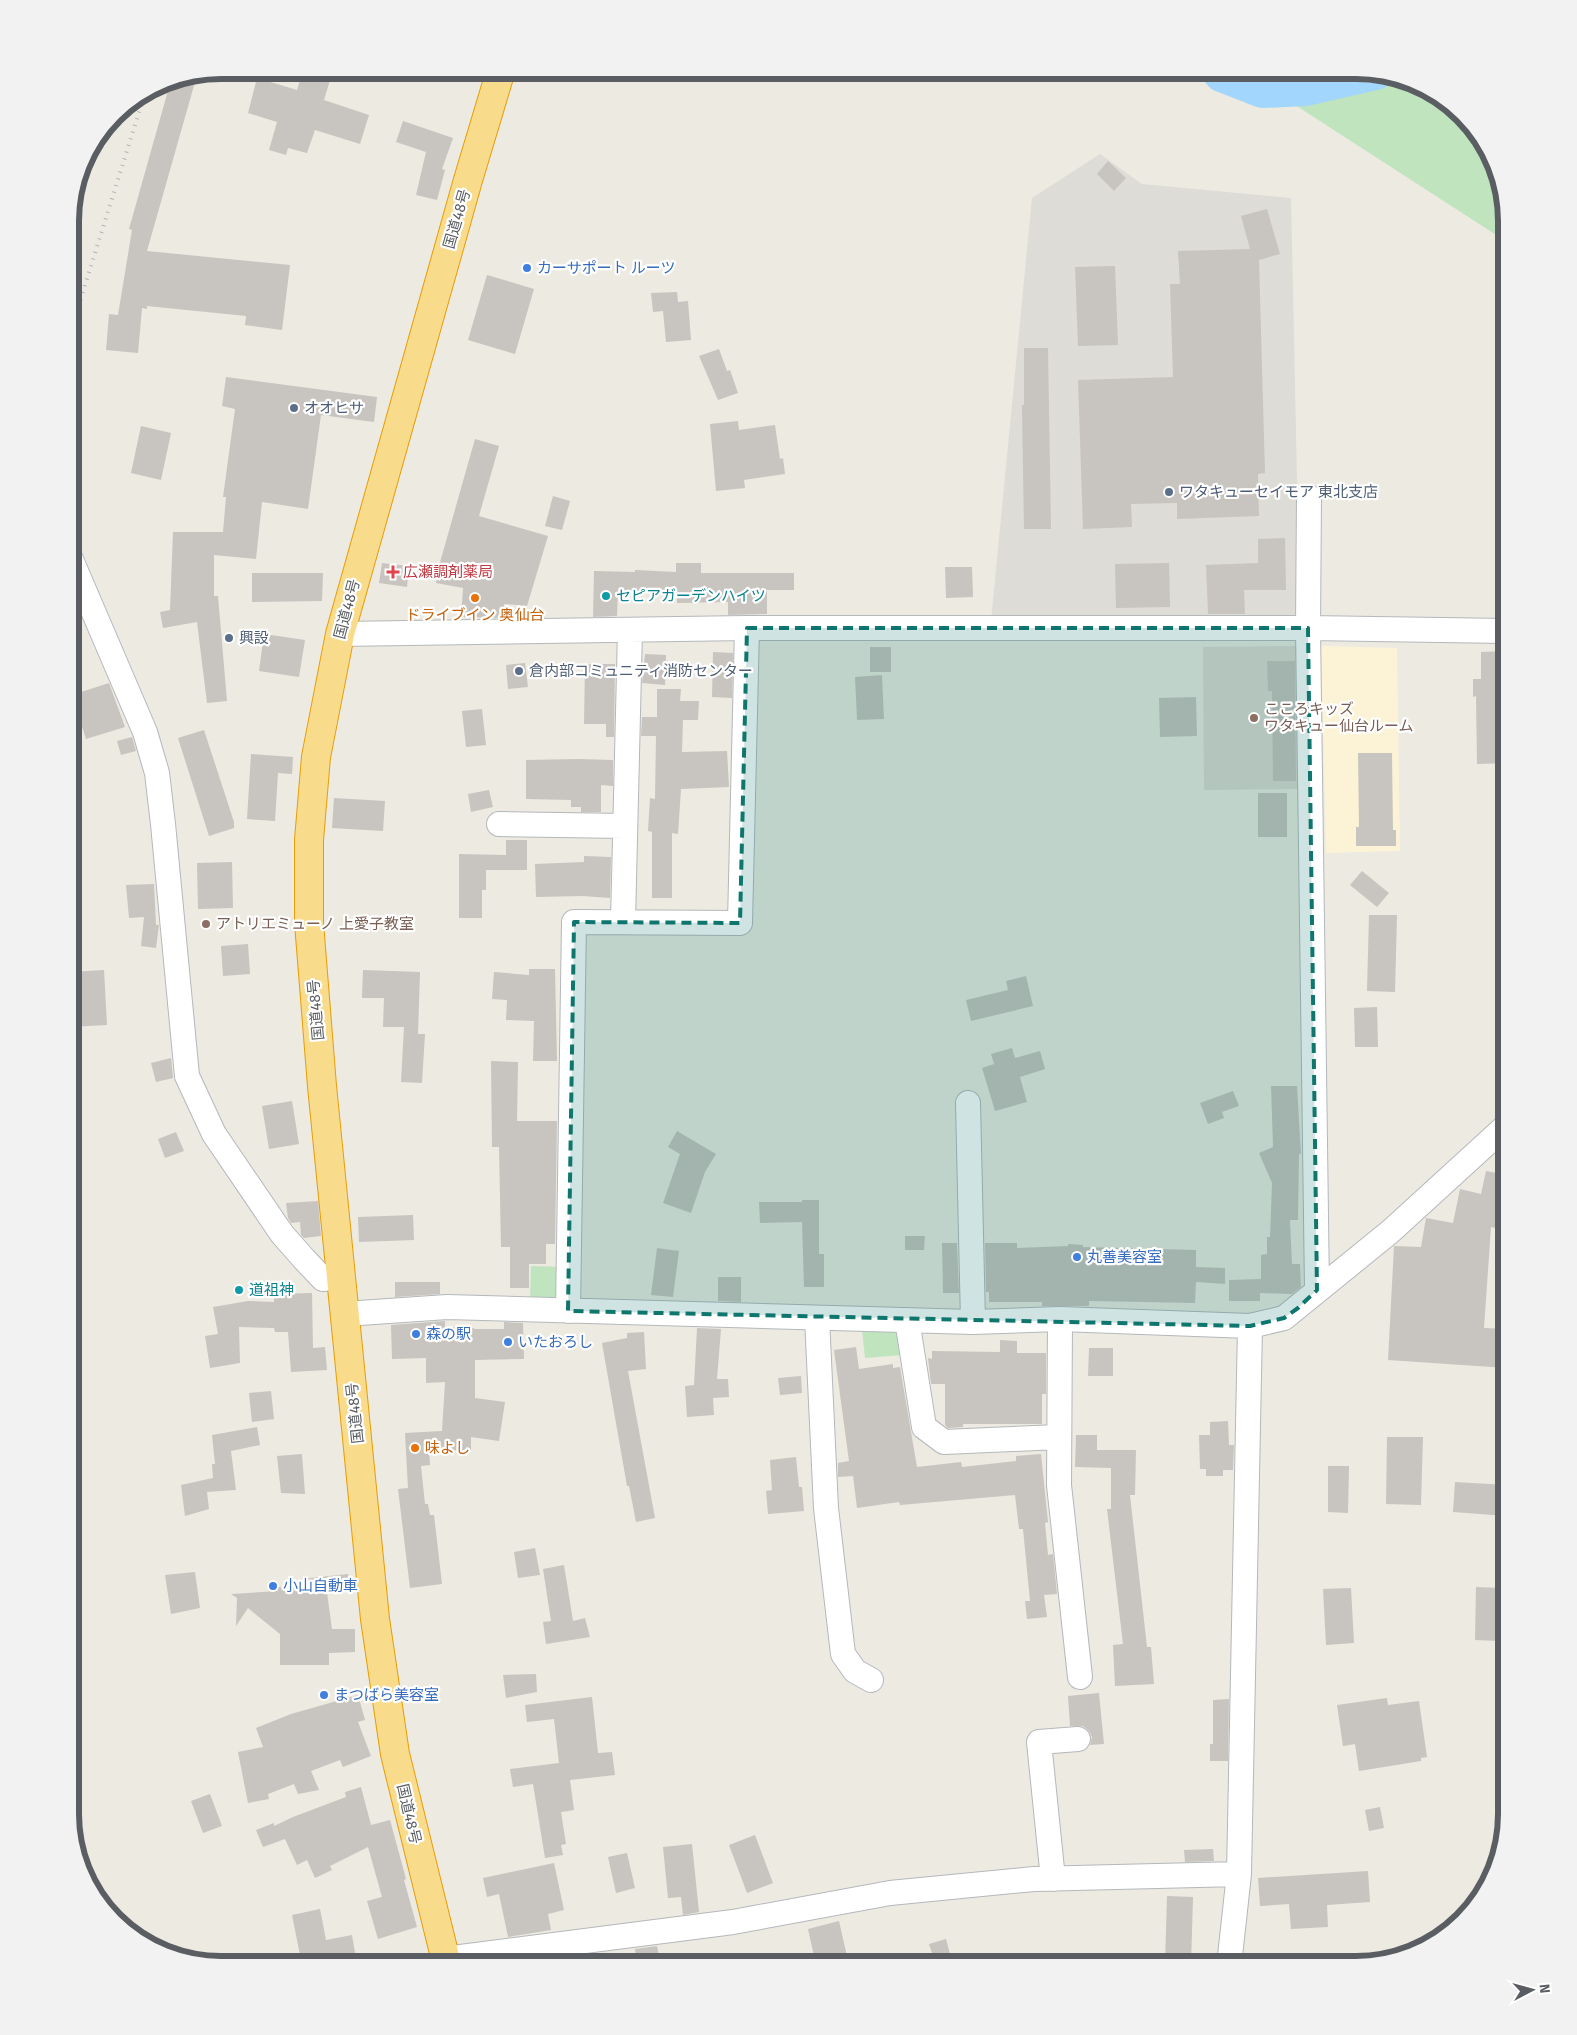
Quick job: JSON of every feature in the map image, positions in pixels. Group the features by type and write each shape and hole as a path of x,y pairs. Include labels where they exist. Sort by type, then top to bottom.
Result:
{"highway":[{"name":"国道48号","path":"445,1956 395,1754 375,1619 340,1278 309,924 309,840 316,757 340,634 498,79"}],"street":[{"path":"1309,497 1308,628 1317,1290"},
{"path":"79,578 139,715 157,773 187,1076 214,1134 282,1234 323,1279 340,1278"},
{"path":"340,634 747,628 1498,630"},
{"path":"568,1311 574,922 740,923 747,628"},
{"path":"622,922 630,630"},
{"path":"499,824 625,826"},
{"path":"968,1103 973,1322"},
{"path":"345,1314 447,1307 973,1322 1060,1319 1250,1326 1284,1318 1391,1231 1498,1133"},
{"path":"817,1318 826,1508 843,1654 856,1671 872,1680"},
{"path":"1060,1319 1059,1485 1080,1677"},
{"path":"907,1320 924,1427 944,1442 1059,1437"},
{"path":"1230,1956 1239,1874 1250,1326"},
{"path":"1053,1878 1039,1742 1078,1739"},
{"path":"489,1956 733,1922 890,1893 1034,1879 1239,1874"}],"highlighted area":[{"path":"747,628 1308,628 1317,1290 1298,1308 1284,1318 1250,1326 568,1311 574,922 740,923"}],"shaded area":[{"path":"1100,154 1142,184 1291,198 1300,620 991,621 1032,198"},
{"name":"こころキッズ ワタキュー仙台ルーム","path":"1303,646 1304,789 1204,790 1203,647"},
{"path":"1321,646 1397,648 1400,851 1326,853"}],"green space":[{"path":"1258,79 1366,79 1384,81 1411,90 1443,108 1463,127 1484,158 1497,202 1498,236"},
{"path":"531,1266 564,1267 563,1288 552,1302 530,1302"},
{"path":"889,1327 901,1334 903,1355 865,1358 862,1330"}],"building":[{"path":"257,79 297,90 300,79 330,79 324,100 369,115 360,144 315,130 307,153 288,148 286,155 269,150 277,122 248,113"},
{"path":"195,82 147,251 290,265 282,330 245,325 246,316 147,306 147,309 142,308 138,353 106,350 109,314 118,315 132,230 129,229 169,89"},
{"path":"403,121 453,138 442,169 445,170 437,200 416,195 426,152 396,142"},
{"path":"1108,161 1126,178 1114,191 1097,174"},
{"path":"1267,209 1280,254 1259,260 1265,473 1258,474 1259,516 1177,519 1177,503 1131,504 1132,527 1083,529 1078,380 1173,377 1170,284 1180,284 1178,251 1250,249 1241,216"},
{"path":"1115,266 1118,345 1078,346 1075,267"},
{"path":"487,275 534,289 515,354 468,340"},
{"path":"677,292 678,302 688,301 691,340 666,342 663,311 653,312 651,293"},
{"path":"1024,348 1048,348 1051,529 1024,529 1022,405 1024,405"},
{"path":"719,349 727,371 730,370 738,393 718,400 699,356"},
{"path":"226,377 377,397 374,422 321,415 308,509 262,502 256,559 214,555 214,596 218,596 227,701 207,703 197,622 163,628 160,612 170,610 173,532 223,532 226,497 223,497 235,409 222,406"},
{"path":"738,421 739,430 775,425 780,459 783,458 785,474 744,480 745,488 716,491 710,424"},
{"path":"141,426 171,433 161,480 131,473"},
{"path":"475,439 499,446 479,516 548,536 527,606 504,604 503,618 461,617 463,588 436,583 439,566"},
{"path":"553,496 570,501 562,530 545,526"},
{"path":"1285,538 1286,590 1244,590 1245,614 1208,614 1206,565 1258,563 1258,539"},
{"path":"382,563 409,566 407,587 379,583"},
{"path":"676,563 701,563 701,573 794,573 794,590 767,590 767,614 728,615 728,602 677,603 677,593 618,590 617,616 593,617 594,571 676,572"},
{"path":"1169,563 1170,607 1116,608 1115,564"},
{"path":"945,567 972,567 973,597 946,598"},
{"path":"252,573 323,573 322,601 252,602"},
{"path":"264,634 305,640 299,677 259,671"},
{"path":"870,647 891,647 891,672 870,672"},
{"path":"1498,651 1498,763 1477,764 1476,696 1473,697 1473,679 1481,679 1481,652"},
{"path":"713,652 733,653 732,698 712,697"},
{"path":"645,654 666,655 665,685 642,683"},
{"path":"1267,661 1295,661 1296,781 1273,781 1272,691 1268,691"},
{"path":"525,663 528,687 508,689 506,665"},
{"path":"585,664 615,664 614,737 606,737 606,724 584,724"},
{"path":"882,675 884,719 857,720 855,677"},
{"path":"109,683 125,727 86,739 79,717 79,693"},
{"path":"657,689 681,689 680,701 699,701 698,720 683,720 682,752 727,751 729,787 681,789 678,834 672,833 672,898 652,898 652,832 648,831 650,798 655,799 656,736 641,736 642,717 657,717"},
{"path":"1196,697 1197,736 1160,737 1159,698"},
{"path":"482,709 486,745 466,747 462,711"},
{"path":"204,730 234,822 234,828 209,836 178,738"},
{"path":"132,737 136,751 121,755 117,741"},
{"path":"1358,753 1392,753 1393,830 1396,830 1396,846 1356,846 1356,827 1359,827"},
{"path":"251,754 293,757 292,774 278,773 275,821 247,819"},
{"path":"526,760 613,760 613,786 601,785 601,812 581,812 581,807 571,807 571,800 526,799"},
{"path":"489,790 493,807 471,812 468,794"},
{"path":"1258,793 1287,793 1287,837 1258,837"},
{"path":"334,798 385,801 383,831 332,828"},
{"path":"506,840 527,840 527,870 486,870 486,890 482,890 482,918 459,918 459,854 506,855"},
{"path":"584,856 611,857 610,898 583,896 536,897 535,864 584,862"},
{"path":"232,862 233,908 198,909 197,863"},
{"path":"1362,871 1389,893 1377,907 1350,885"},
{"path":"154,884 156,925 159,925 156,948 141,946 144,917 129,918 126,885"},
{"path":"1369,915 1397,915 1395,992 1367,991"},
{"path":"248,944 250,974 223,976 221,946"},
{"path":"529,969 555,969 557,1061 533,1061 534,1021 506,1020 507,1000 492,999 494,972 529,975"},
{"path":"104,970 107,1025 79,1027 79,971"},
{"path":"363,970 420,972 418,1034 425,1034 422,1083 401,1082 404,1027 383,1027 384,998 362,998"},
{"path":"1026,976 1033,1006 971,1021 966,1000 1008,990 1006,981"},
{"path":"1377,1007 1378,1047 1355,1047 1354,1008"},
{"path":"1012,1048 1015,1058 1040,1051 1045,1069 1020,1077 1027,1102 995,1111 982,1068 994,1064 991,1054"},
{"path":"171,1058 173,1078 156,1082 151,1063"},
{"path":"491,1061 518,1062 517,1121 557,1121 555,1244 546,1244 546,1264 529,1264 529,1288 510,1288 510,1247 501,1247 499,1147 492,1147"},
{"path":"1271,1086 1297,1086 1301,1154 1299,1154 1298,1220 1290,1220 1292,1264 1300,1264 1301,1287 1292,1294 1260,1293 1260,1301 1229,1301 1229,1280 1261,1279 1261,1255 1267,1254 1267,1237 1270,1237 1272,1183 1259,1153 1273,1147"},
{"path":"1233,1091 1239,1106 1222,1112 1224,1118 1208,1124 1200,1103"},
{"path":"292,1101 299,1144 269,1149 262,1106"},
{"path":"677,1131 716,1154 705,1172 691,1213 663,1203 680,1154 668,1147"},
{"path":"176,1132 184,1151 165,1158 158,1139"},
{"path":"1486,1171 1498,1173 1498,1229 1491,1227 1484,1328 1498,1329 1498,1367 1388,1360 1394,1246 1421,1247 1426,1218 1453,1223 1460,1189 1481,1194"},
{"path":"802,1200 819,1200 819,1254 824,1254 824,1287 804,1287 802,1222 760,1223 759,1202 802,1202"},
{"path":"318,1201 321,1236 304,1238 301,1235 300,1222 291,1223 288,1218 286,1203"},
{"path":"413,1215 414,1240 359,1242 358,1217"},
{"path":"905,1236 925,1236 924,1250 905,1250"},
{"path":"942,1243 957,1243 959,1293 943,1293"},
{"path":"985,1243 1017,1243 1017,1248 1068,1246 1068,1244 1083,1245 1083,1247 1196,1250 1196,1267 1225,1268 1225,1284 1196,1282 1195,1303 1089,1301 1089,1306 1042,1306 1042,1302 989,1302 989,1292 986,1292"},
{"path":"657,1248 679,1251 673,1297 651,1295"},
{"path":"718,1277 741,1277 741,1302 718,1301"},
{"path":"395,1282 440,1282 440,1294 395,1297"},
{"path":"312,1293 313,1348 325,1347 327,1370 291,1372 288,1332 275,1332 274,1328 239,1327 240,1363 210,1368 205,1336 218,1334 213,1307 248,1301 274,1302 274,1294"},
{"path":"445,1321 445,1327 474,1329 504,1329 504,1322 523,1323 524,1359 475,1360 475,1398 505,1402 499,1441 471,1437 471,1451 429,1449 430,1465 421,1466 425,1504 428,1504 430,1515 434,1515 442,1584 410,1588 398,1489 408,1488 405,1433 442,1431 445,1382 426,1383 426,1358 392,1359 391,1325"},
{"path":"697,1328 721,1329 717,1379 728,1379 729,1397 713,1398 714,1415 687,1417 685,1386 694,1385"},
{"path":"644,1332 646,1369 628,1371 655,1518 636,1522 629,1486 627,1486 602,1343 627,1338 627,1333"},
{"path":"1000,1340 1017,1341 1017,1353 1046,1353 1046,1394 1042,1394 1042,1424 963,1424 963,1427 948,1428 945,1425 945,1384 931,1384 928,1358 932,1359 932,1351 1000,1352"},
{"path":"856,1347 859,1369 893,1364 893,1368 900,1367 917,1467 961,1462 962,1467 1016,1461 1016,1456 1041,1454 1048,1522 1045,1523 1048,1555 1053,1554 1057,1594 1044,1595 1047,1617 1027,1619 1025,1601 1030,1601 1023,1529 1019,1529 1015,1495 900,1505 899,1502 857,1508 853,1476 838,1477 838,1463 849,1461 834,1350"},
{"path":"1089,1348 1113,1348 1113,1376 1088,1376"},
{"path":"801,1376 802,1393 780,1395 778,1378"},
{"path":"271,1391 274,1419 252,1422 249,1393"},
{"path":"1228,1421 1229,1445 1234,1445 1233,1470 1223,1470 1223,1476 1206,1476 1206,1469 1200,1469 1199,1435 1210,1435 1210,1422"},
{"path":"257,1427 260,1445 231,1451 236,1490 207,1492 209,1509 185,1516 181,1485 213,1478 212,1464 215,1464 212,1435"},
{"path":"1076,1435 1097,1435 1097,1450 1136,1450 1135,1495 1130,1495 1147,1647 1151,1647 1154,1684 1115,1686 1113,1645 1123,1644 1107,1509 1111,1509 1111,1468 1075,1467"},
{"path":"1387,1437 1423,1437 1421,1505 1386,1504"},
{"path":"302,1454 305,1494 281,1493 277,1456"},
{"path":"796,1457 799,1487 802,1487 804,1511 768,1514 766,1491 772,1490 770,1460"},
{"path":"1328,1466 1349,1466 1348,1513 1328,1512"},
{"path":"1455,1482 1498,1484 1498,1515 1453,1512"},
{"path":"535,1548 540,1575 518,1578 514,1552"},
{"path":"564,1565 573,1621 585,1618 590,1637 546,1644 543,1622 551,1621 543,1569"},
{"path":"195,1572 200,1608 171,1614 165,1575"},
{"path":"348,1574 350,1591 327,1593 332,1629 355,1629 355,1652 329,1653 329,1665 280,1665 280,1634 248,1608 236,1626 237,1598 231,1594 278,1591 277,1587 304,1587 302,1579"},
{"path":"1476,1587 1498,1588 1498,1641 1475,1640"},
{"path":"1351,1588 1354,1643 1326,1645 1323,1589"},
{"path":"536,1674 537,1692 506,1698 503,1675"},
{"path":"1099,1693 1104,1744 1090,1745 1092,1737 1089,1731 1083,1726 1070,1726 1068,1696"},
{"path":"358,1695 365,1720 358,1722 371,1756 343,1767 340,1760 311,1771 319,1790 298,1794 294,1784 268,1794 269,1799 248,1803 238,1752 263,1747 256,1728 291,1714"},
{"path":"592,1697 598,1753 612,1752 615,1775 570,1780 574,1810 561,1812 566,1844 561,1845 563,1855 545,1858 533,1784 513,1787 510,1769 559,1763 554,1719 527,1722 525,1705"},
{"path":"1387,1698 1388,1705 1419,1701 1427,1757 1421,1758 1421,1761 1359,1771 1355,1744 1343,1746 1337,1705"},
{"path":"1229,1699 1228,1761 1210,1761 1210,1744 1213,1744 1213,1700"},
{"path":"361,1787 371,1825 390,1820 417,1927 378,1939 367,1901 382,1897 368,1847 330,1866 332,1870 315,1878 307,1860 297,1865 285,1839 263,1847 256,1830 274,1823 274,1826 346,1797 345,1792"},
{"path":"210,1794 222,1826 203,1833 191,1801"},
{"path":"1380,1807 1384,1828 1369,1831 1365,1810"},
{"path":"755,1835 773,1883 747,1893 729,1845"},
{"path":"692,1844 699,1912 683,1915 681,1897 668,1898 663,1847"},
{"path":"1213,1849 1214,1861 1185,1862 1184,1850"},
{"path":"627,1853 635,1888 616,1893 608,1857"},
{"path":"554,1863 564,1910 548,1914 551,1930 508,1937 499,1894 487,1897 483,1878"},
{"path":"1368,1871 1370,1902 1327,1905 1328,1927 1291,1929 1289,1904 1260,1906 1258,1878"},
{"path":"1167,1896 1193,1897 1191,1956 1165,1956"},
{"path":"320,1909 326,1940 352,1935 356,1956 300,1956 292,1915"},
{"path":"839,1921 847,1956 814,1956 808,1929"},
{"path":"946,1939 950,1954 933,1956 929,1944"},
{"path":"657,1946 659,1956 636,1956 635,1949"}],"waterway":[{"path":"1231,79 1262,91 1306,89 1350,79"}],"railway":[{"path":"79,304 142,103"}],"place":[{"name":"カーサポート ルーツ","path":"527,268"},
{"name":"オオヒサ","path":"294,408"},
{"name":"ワタキューセイモア 東北支店","path":"1169,492"},
{"name":"広瀬調剤薬局","path":"393,572"},
{"name":"セピアガーデンハイツ","path":"606,596"},
{"name":"ドライブイン 奥仙台","path":"475,598"},
{"name":"興設","path":"229,638"},
{"name":"倉内部コミュニティ消防センター","path":"519,671"},
{"name":"こころキッズ ワタキュー仙台ルーム","path":"1254,718"},
{"name":"アトリエミューノ 上愛子教室","path":"206,924"},
{"name":"丸善美容室","path":"1077,1257"},
{"name":"道祖神","path":"239,1290"},
{"name":"森の駅","path":"416,1334"},
{"name":"いたおろし","path":"508,1342"},
{"name":"味よし","path":"415,1448"},
{"name":"小山自動車","path":"273,1586"},
{"name":"まつばら美容室","path":"324,1695"}]}
